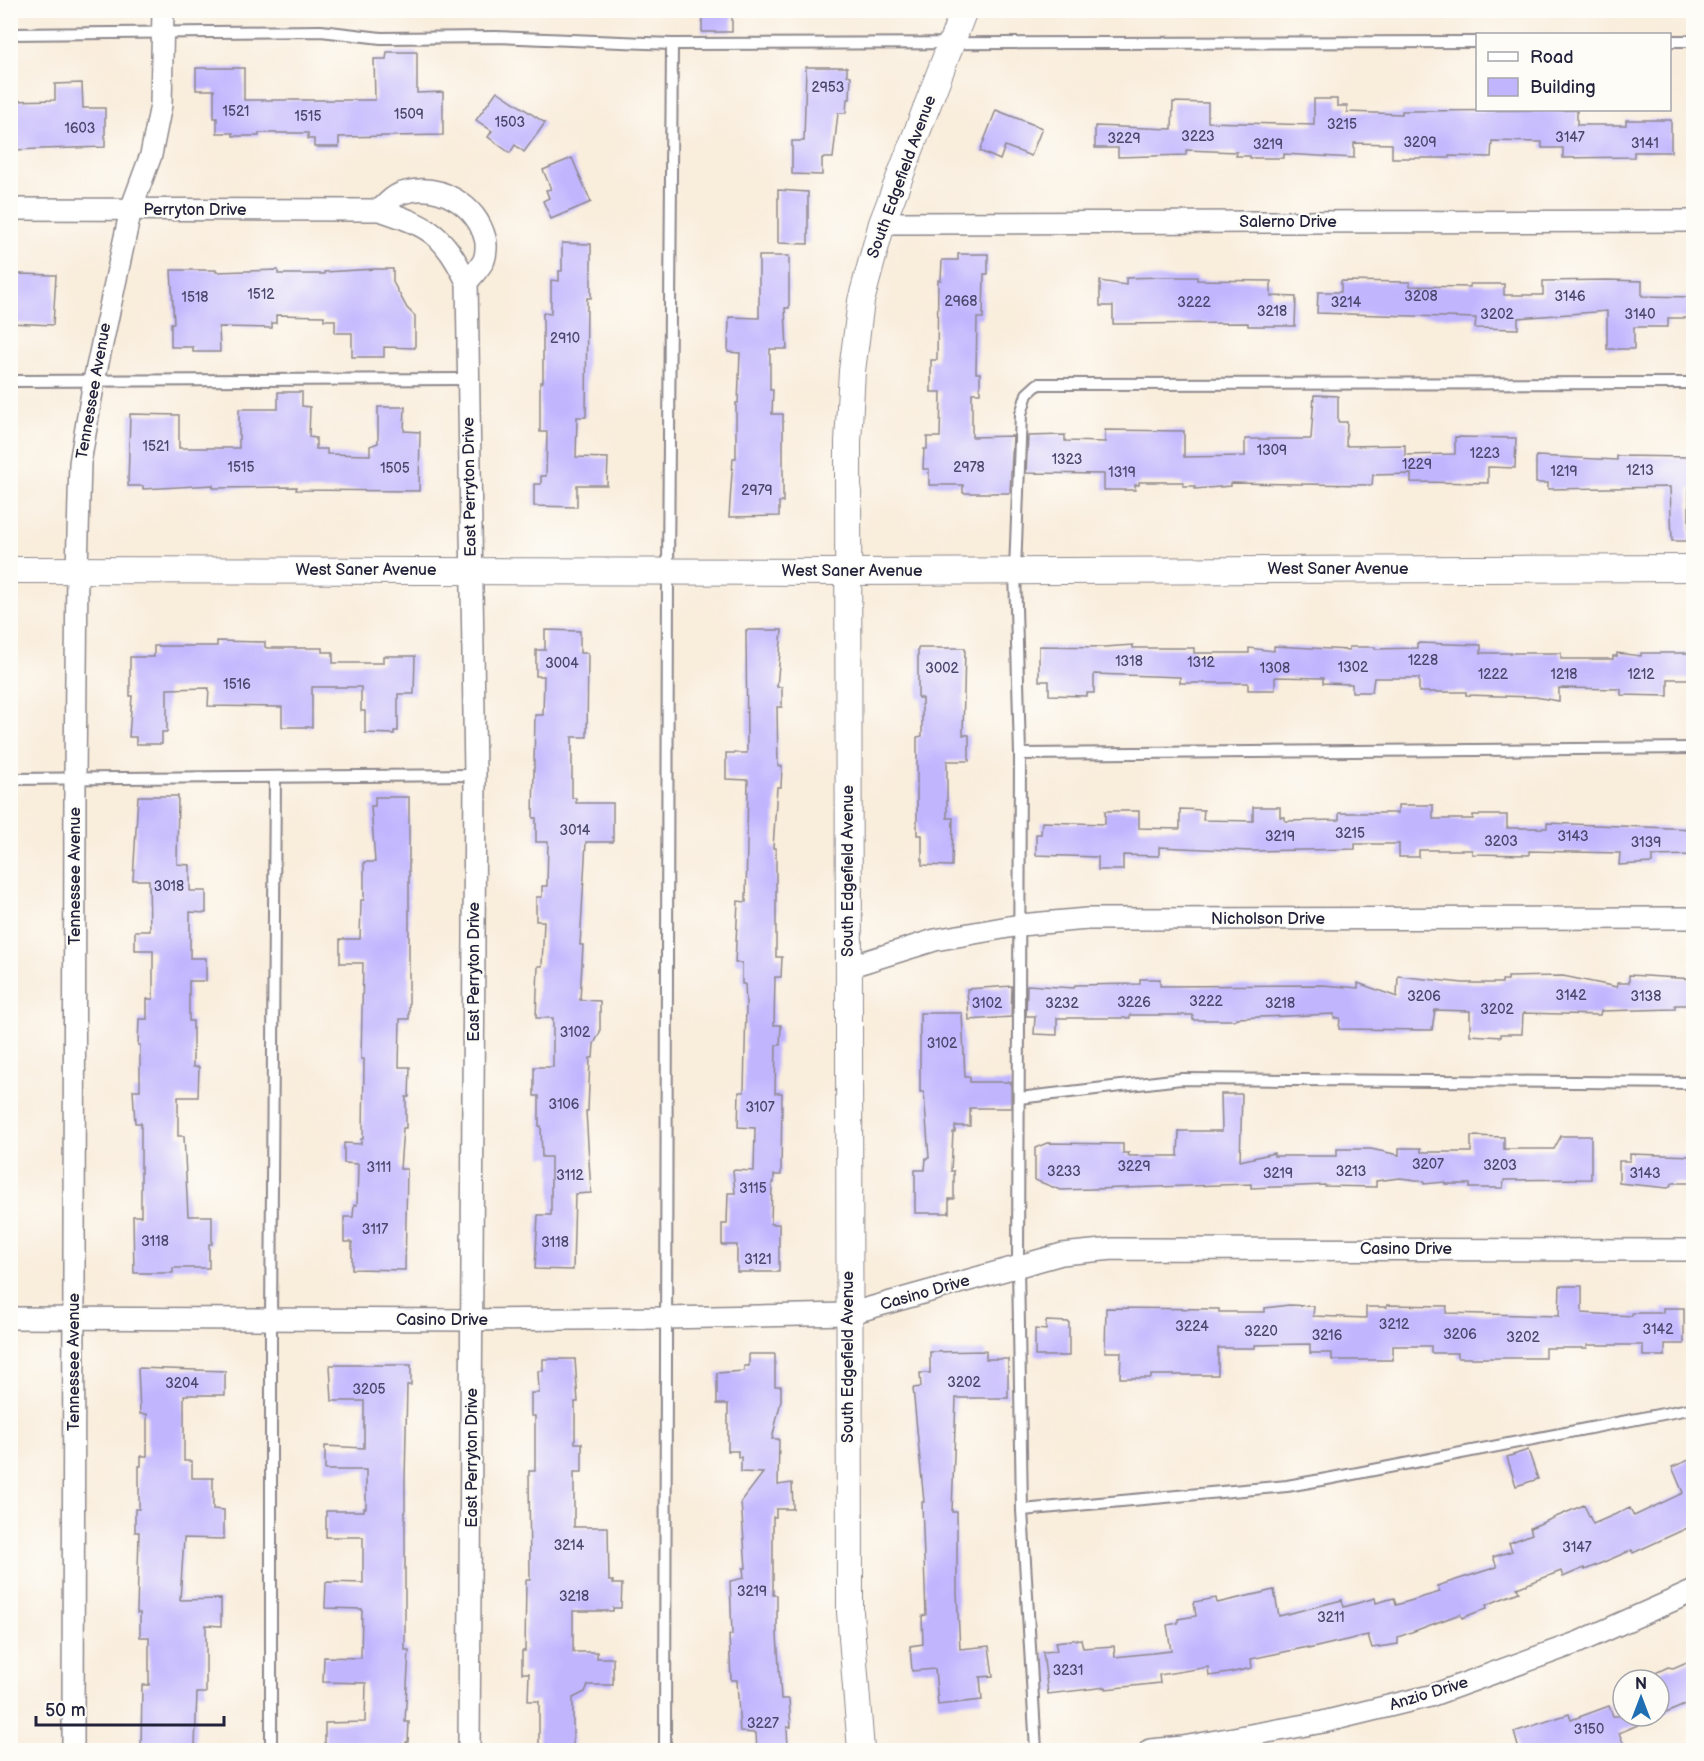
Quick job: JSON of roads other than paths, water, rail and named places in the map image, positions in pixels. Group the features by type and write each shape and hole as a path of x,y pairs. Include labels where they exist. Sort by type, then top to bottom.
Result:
{"street":[{"name":"Tennessee Avenue","path":"73,1750 75,778 80,463 94,381 131,210 151,155 161,105 163,10"},
{"name":"South Edgefield Avenue","path":"861,1750 850,1612 848,1314 848,442 852,371 861,300 882,223 964,10"},
{"path":"380,210 391,199 405,192 424,190 447,195 466,207 481,225 486,243 484,260 466,282"},
{"name":"Perryton Drive","path":"10,209 380,210 409,220 435,234 453,255 466,282"},
{"name":"Salerno Drive","path":"882,223 1694,221"},
{"name":"East Perryton Drive","path":"466,282 475,775 469,1750"},
{"name":"West Saner Avenue","path":"10,570 849,572 1694,568"},
{"name":"Nicholson Drive","path":"848,967 935,940 1020,925 1099,919 1694,918"},
{"name":"Casino Drive","path":"10,1318 472,1320 848,1314 1062,1254 1113,1249 1694,1250"},
{"name":"Anzio Drive","path":"1150,1750 1183,1747 1323,1722 1430,1696 1579,1642 1694,1591"}],"lane":[{"path":"10,34 321,31 381,38 496,37 672,44 1476,42"},
{"path":"1671,41 1694,41"},
{"path":"665,1750 668,571 672,44"},
{"path":"10,381 469,379"},
{"path":"1036,1750 1022,1510 1018,1265 1020,754 1015,571 1021,414 1027,394 1038,384 1694,383"},
{"path":"1020,754 1694,748"},
{"path":"10,778 475,775"},
{"path":"272,1750 271,1320 275,777"},
{"path":"1019,1098 1181,1079 1694,1083"},
{"path":"1022,1510 1287,1486 1694,1408"}]}
